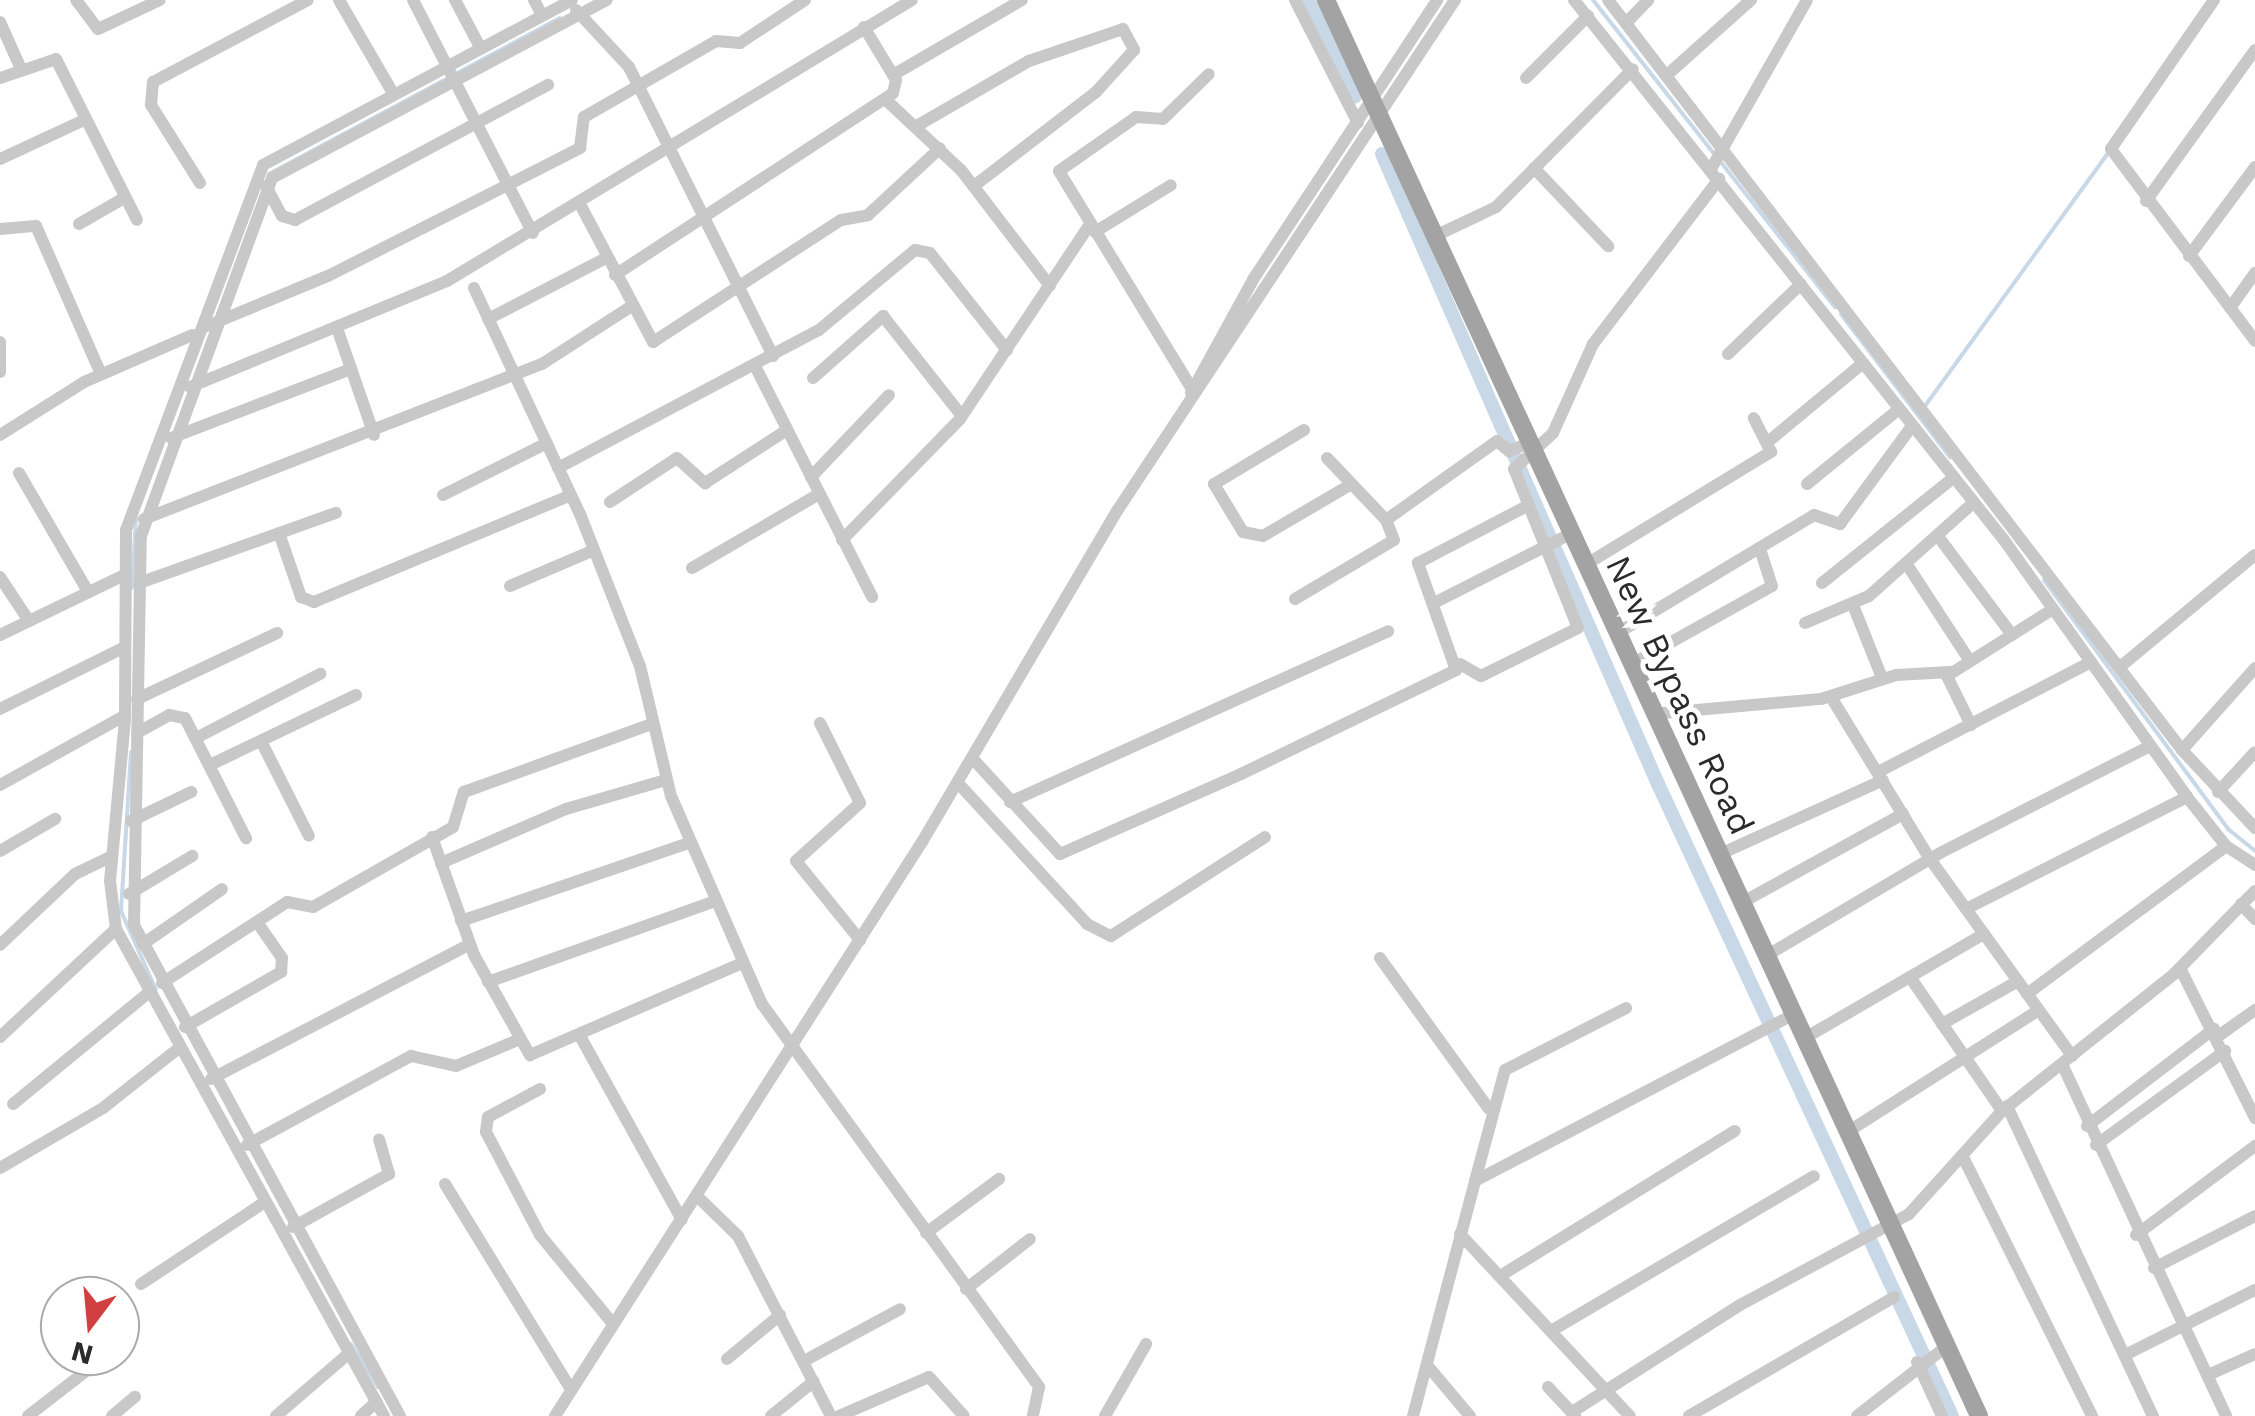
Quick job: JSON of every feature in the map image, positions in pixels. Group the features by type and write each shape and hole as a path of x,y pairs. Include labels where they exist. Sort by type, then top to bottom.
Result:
{"main road":[{"name":"New Bypass Road","path":"1326,0 1435,236 1557,540 1585,565 1766,956 1786,1018 1805,1038 1849,1131 1877,1228 1930,1354 1980,1416"}],"street":[{"path":"76,0 104,29 160,0"},
{"path":"200,183 151,105 152,82 308,0"},
{"path":"339,0 393,93"},
{"path":"413,0 453,70 533,233"},
{"path":"455,0 480,48"},
{"path":"534,0 542,15"},
{"path":"384,1416 262,1204 116,929 112,856 124,716 122,576 132,503 263,165 393,93 453,70 480,48 542,15 608,0"},
{"path":"0,435 101,374 580,148 584,117 716,42 740,43 805,0"},
{"path":"190,387 337,328 533,233 912,0"},
{"path":"892,76 1022,0"},
{"path":"1296,0 1358,123"},
{"path":"1191,392 1376,107 1438,0"},
{"path":"555,1416 698,1197 973,759 1191,392 1358,123 1376,107 1454,0"},
{"path":"1574,0 1719,164 2182,750 2255,828"},
{"path":"1608,0 1667,75 1719,164 1801,284 2053,609 2187,797 2226,846 2255,865"},
{"path":"1626,23 1648,0"},
{"path":"1667,75 1751,0"},
{"path":"1529,505 1422,558 1434,604 1460,664 1481,676 1578,628 1557,540 1529,505 1522,454 1593,344 1719,164 1807,0"},
{"path":"2214,0 2111,146 2146,201 2255,340"},
{"path":"400,1416 247,1145 143,944 129,894 138,584 144,519 190,387 202,328 266,186 453,70 574,6"},
{"path":"574,6 610,38 638,85 773,356"},
{"path":"1526,78 1588,16"},
{"path":"0,22 21,69"},
{"path":"614,275 706,221 896,89 864,27"},
{"path":"915,126 1029,62 1123,30 1134,50 1108,79 974,186"},
{"path":"2146,201 2255,50"},
{"path":"0,78 56,59 137,220"},
{"path":"1435,236 1482,216 1633,68"},
{"path":"1191,392 1060,176 1064,159 1136,117 1158,122 1209,74"},
{"path":"266,186 290,222 548,85"},
{"path":"885,98 940,148 974,186 1050,286"},
{"path":"0,160 84,120"},
{"path":"581,206 630,307 653,342 740,290 841,220 868,215 940,148"},
{"path":"1534,168 1608,246"},
{"path":"2189,256 2255,168"},
{"path":"842,540 962,416 1092,228 1171,185"},
{"path":"78,224 124,198"},
{"path":"0,229 36,226 101,374"},
{"path":"558,468 773,356 924,249 1007,350"},
{"path":"488,318 606,258"},
{"path":"2230,308 2255,274"},
{"path":"1728,354 1801,284"},
{"path":"474,288 594,550 652,724 666,780 743,963 790,1052 1039,1387 1033,1416"},
{"path":"144,519 374,435 514,375 630,307"},
{"path":"812,378 883,316 962,416"},
{"path":"337,328 374,435"},
{"path":"0,342 0,372"},
{"path":"1769,441 1863,363"},
{"path":"754,366 872,597"},
{"path":"172,438 351,368"},
{"path":"811,477 890,395"},
{"path":"1807,484 1899,409"},
{"path":"1585,565 1771,452 1769,441 1754,418"},
{"path":"1616,634 1814,515 1840,524 1912,426"},
{"path":"610,502 676,458 706,483 787,430"},
{"path":"1304,430 1214,484 1243,532 1263,536 1350,485"},
{"path":"1386,520 1496,440 1522,454"},
{"path":"443,495 547,444"},
{"path":"1295,600 1394,540 1386,520 1327,458"},
{"path":"18,473 86,588"},
{"path":"1822,583 1953,478"},
{"path":"692,568 819,494"},
{"path":"279,534 301,597 314,602 571,495"},
{"path":"1805,623 1853,605 1972,503"},
{"path":"138,584 336,513"},
{"path":"1936,535 2012,635"},
{"path":"1434,604 1557,540"},
{"path":"1630,665 1772,586 1760,548"},
{"path":"510,586 594,550"},
{"path":"2120,667 2255,555"},
{"path":"1906,563 1970,661"},
{"path":"0,576 27,618"},
{"path":"0,635 86,588 122,576"},
{"path":"1853,605 1882,678"},
{"path":"1652,714 1830,697 1882,678 1950,672 2053,609"},
{"path":"1010,802 1388,631"},
{"path":"137,699 277,633"},
{"path":"0,709 123,648"},
{"path":"1718,855 1881,776 2091,662"},
{"path":"973,759 1010,802 1066,852 1415,693 1460,664"},
{"path":"2182,750 2255,668"},
{"path":"1950,672 1971,725"},
{"path":"196,738 320,674"},
{"path":"210,766 356,696"},
{"path":"1830,697 1930,859 2039,1010 2067,1060 2088,1126 2136,1235 2183,1322 2226,1416"},
{"path":"136,734 175,714 196,738 246,838"},
{"path":"0,785 124,716"},
{"path":"820,723 860,803 796,861 860,940"},
{"path":"162,983 292,900 313,907 432,837 460,819 464,792 652,724"},
{"path":"261,741 309,836"},
{"path":"1766,956 1930,859 2150,746"},
{"path":"2218,792 2255,752"},
{"path":"441,863 566,809 666,780"},
{"path":"958,783 1088,924 1112,936 1265,837"},
{"path":"132,822 191,792"},
{"path":"1966,909 2187,797"},
{"path":"1741,903 1903,814"},
{"path":"0,851 56,819"},
{"path":"432,837 461,921 488,982 518,1040 536,1055 743,963"},
{"path":"461,921 690,844"},
{"path":"2027,994 2226,846"},
{"path":"0,944 75,874 112,856"},
{"path":"129,894 192,856"},
{"path":"143,944 222,889"},
{"path":"1548,1387 1573,1414 1602,1388 1877,1228 1962,1155 2004,1109 2180,968 2255,891"},
{"path":"488,982 715,901"},
{"path":"2242,904 2255,919"},
{"path":"185,1027 281,972 282,958 257,922"},
{"path":"0,1037 116,929"},
{"path":"1805,1038 1984,934"},
{"path":"212,1079 470,944"},
{"path":"1380,958 1489,1109"},
{"path":"2180,968 2216,1033 2255,1118"},
{"path":"1910,977 2004,1109 2152,1416"},
{"path":"1942,1024 2018,981"},
{"path":"12,1104 148,993"},
{"path":"1413,1416 1475,1181 1489,1109 1505,1070 1626,1008"},
{"path":"1849,1131 2039,1010"},
{"path":"2088,1126 2216,1033 2255,1010"},
{"path":"1475,1181 1786,1018"},
{"path":"580,1036 682,1220"},
{"path":"247,1145 411,1056 456,1066 518,1040"},
{"path":"0,1168 89,1118 179,1048"},
{"path":"2096,1145 2225,1051"},
{"path":"540,1089 488,1116 486,1132 540,1235 612,1324"},
{"path":"1500,1276 1735,1131"},
{"path":"292,1227 389,1174 379,1138"},
{"path":"2136,1235 2255,1146"},
{"path":"1962,1155 2092,1416"},
{"path":"1552,1331 1814,1176"},
{"path":"926,1233 1000,1179"},
{"path":"445,1184 571,1390"},
{"path":"698,1197 738,1236 831,1416"},
{"path":"141,1284 262,1204"},
{"path":"2154,1268 2255,1216"},
{"path":"1460,1234 1630,1416"},
{"path":"966,1289 1030,1239"},
{"path":"2125,1355 2183,1322 2255,1290"},
{"path":"1689,1416 1894,1297"},
{"path":"804,1361 900,1309"},
{"path":"727,1359 780,1316"},
{"path":"1105,1416 1146,1344"},
{"path":"1860,1415 1930,1354"},
{"path":"1930,1354 1942,1416"},
{"path":"2208,1375 2255,1354"},
{"path":"276,1416 347,1355"},
{"path":"1427,1365 1470,1416"},
{"path":"28,1416 80,1376"},
{"path":"839,1416 929,1376 964,1416"},
{"path":"771,1416 814,1381"},
{"path":"112,1416 135,1396"},
{"path":"361,1416 376,1402"}],"waterway":[{"path":"1309,0 1355,97"},
{"path":"1593,0 1714,154"},
{"path":"269,174 560,18"},
{"path":"1925,406 2108,153"},
{"path":"1382,154 1658,784 1952,1416"},
{"path":"1720,161 1835,307"},
{"path":"1841,314 1950,457"},
{"path":"132,588 136,518"},
{"path":"2044,580 2228,829 2255,851"},
{"path":"131,752 121,911 156,990"},
{"path":"351,1344 378,1387"}]}
